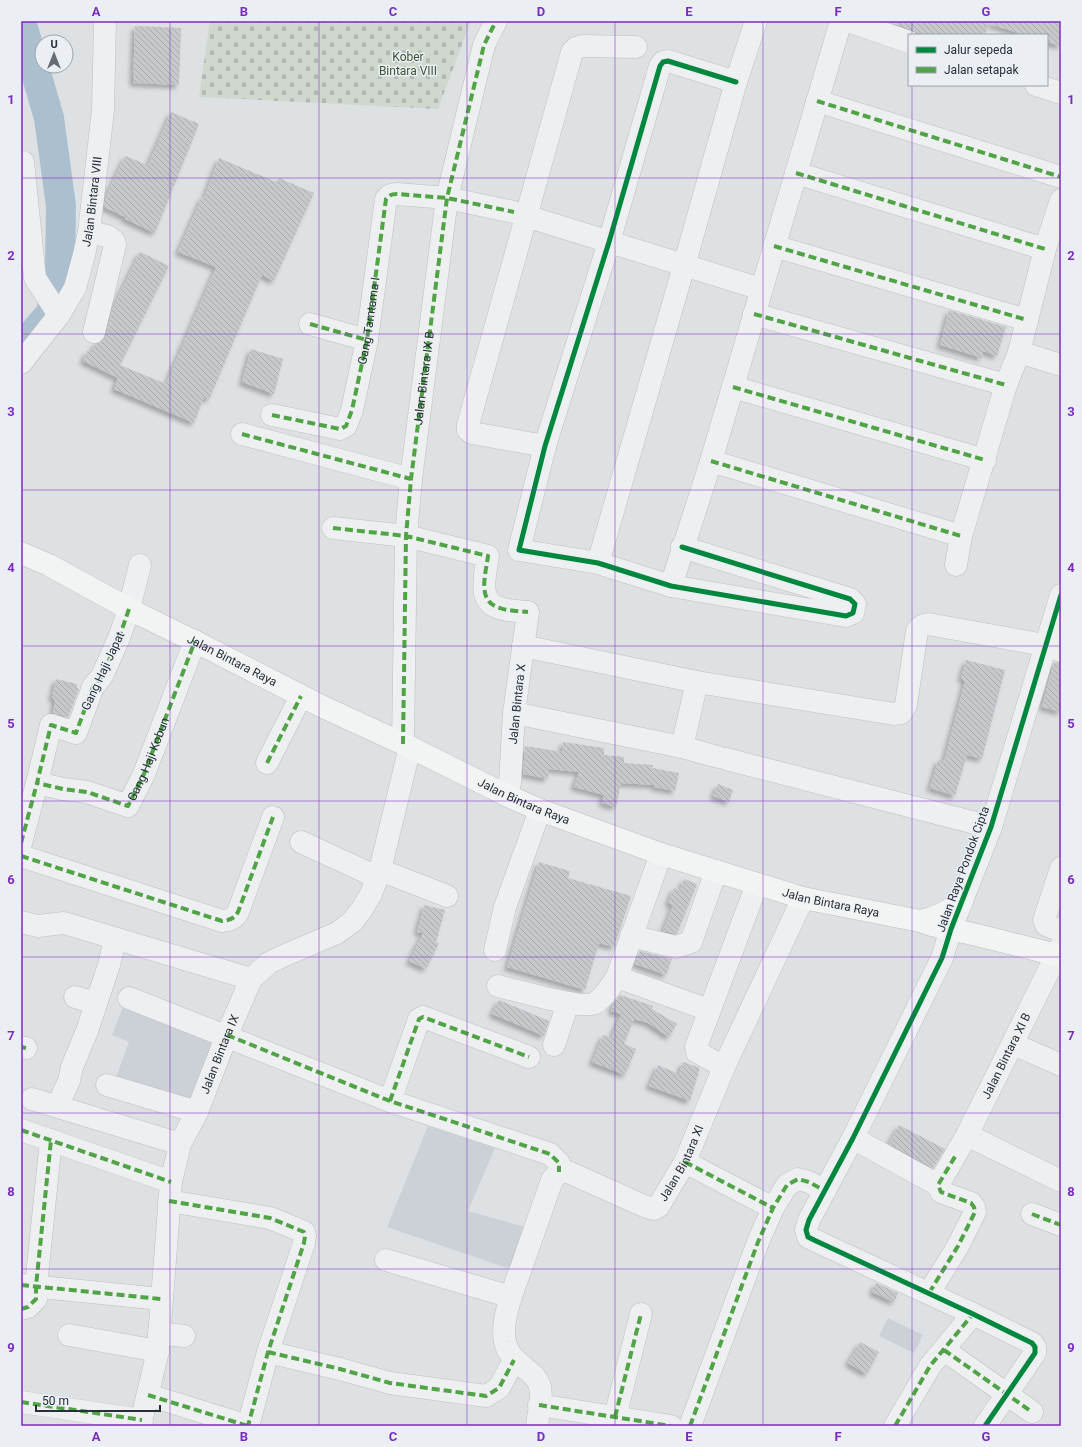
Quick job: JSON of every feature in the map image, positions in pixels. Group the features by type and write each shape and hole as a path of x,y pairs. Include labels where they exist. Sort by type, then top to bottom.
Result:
{"main road":[{"name":"Jalan Bintara Raya","path":"21,553 49,565 129,608 301,696 540,810 661,854 803,898 920,921 1059,953"},
{"path":"920,921 930,919 951,910 962,901"}],"street":[{"name":"Jalan Bintara VIII","path":"21,363 52,306 75,288 89,232 102,110 105,21"},
{"name":"Jalan Bintara IX B","path":"406,745 406,536 411,479 446,198 484,45 496,21"},
{"path":"598,563 736,82 756,21"},
{"path":"671,586 682,547 711,461 841,21"},
{"path":"848,21 908,42"},
{"path":"545,446 472,433 468,430 468,425 520,214 572,52 576,48 582,46 636,47"},
{"path":"682,547 850,599 856,604 853,614 846,616 671,586 598,563 519,550 545,446 609,242 660,66 663,62 668,61 736,82"},
{"path":"1039,86 1061,94"},
{"path":"817,101 1061,178"},
{"path":"23,162 35,278 52,306"},
{"path":"796,173 1045,249"},
{"name":"Gang Tamtama I","path":"272,415 340,429 344,429 348,423 367,340 386,199 392,194 446,198 520,214 761,290"},
{"path":"956,564 961,536 1006,386 1019,352 1045,249 1061,200"},
{"path":"89,232 107,236 114,241 115,245 94,332"},
{"path":"774,246 1028,320"},
{"path":"754,314 1006,386"},
{"path":"310,324 367,340"},
{"path":"1019,352 1061,365"},
{"path":"733,387 984,460"},
{"path":"242,434 411,479"},
{"path":"711,461 961,536"},
{"path":"333,528 406,536"},
{"name":"Jalan Bintara X","path":"406,536 488,556 484,588 485,596 498,608 528,612 514,713 510,783 506,795"},
{"name":"Gang Haji Japat","path":"38,780 51,725 76,733 93,687 102,676 119,638 129,608 140,565"},
{"name":"Jalan Raya Pondok Cipta","path":"929,1293 808,1237 806,1230 807,1225 853,1138 942,958 951,929 991,827 1053,649 1061,595"},
{"path":"523,646 697,682 897,714 903,711 906,705 917,631 924,625 936,626 1053,649"},
{"name":"Gang Haji Kobun","path":"38,780 63,789 86,792 128,806 144,774 195,641"},
{"path":"682,747 697,682"},
{"path":"267,762 301,696"},
{"path":"514,713 682,747 991,827"},
{"name":"Jalan Bintara IX","path":"141,1423 158,1342 170,1191 180,1144 198,1112 227,1035 251,979 269,963 337,933 352,922 365,904 378,875 406,745"},
{"path":"21,843 38,780"},
{"path":"495,950 505,907 540,810"},
{"path":"21,856 222,921 230,920 235,918 238,912 273,817"},
{"path":"302,842 366,872 447,896"},
{"path":"498,986 568,1003 595,1003 609,990 617,977 661,854"},
{"path":"1061,868 1044,920 1046,925 1061,931"},
{"path":"632,936 676,947 692,942 716,871"},
{"path":"724,1067 697,1052 696,1047 757,884"},
{"name":"Jalan Bintara XI","path":"559,1172 568,1172 644,1206 654,1209 660,1204 685,1162 724,1067 803,898"},
{"path":"21,922 38,926 64,923 251,979"},
{"path":"57,1106 69,1081 72,1067 87,1032 109,965 115,938"},
{"name":"Jalan Bintara XI B","path":"938,1185 968,1135 1059,953"},
{"path":"617,977 709,1010"},
{"path":"75,997 96,1003"},
{"path":"130,998 227,1035 390,1101 550,1154 559,1163 559,1172 552,1180 511,1297 506,1318 504,1336 509,1353 514,1360 538,1382 541,1394 538,1415 615,1417 671,1426"},
{"path":"554,1046 568,1003"},
{"path":"390,1101 419,1019 423,1017 529,1057"},
{"path":"1013,1044 1061,1065"},
{"path":"107,1085 198,1112"},
{"path":"32,1099 180,1144"},
{"path":"21,1130 51,1140 170,1191 270,1218 304,1232 304,1243 268,1352 248,1426 148,1395"},
{"path":"968,1135 1061,1181"},
{"path":"853,1138 938,1185 940,1192 970,1203 974,1207 976,1212 958,1246 929,1293 1032,1343 1036,1353 985,1426"},
{"path":"21,1309 28,1307 36,1298 29,1286 51,1140"},
{"path":"685,1162 774,1208"},
{"path":"690,1426 758,1242 774,1208 788,1185 798,1179 809,1182 825,1191"},
{"path":"1032,1214 1061,1225"},
{"path":"386,1260 511,1297"},
{"path":"29,1286 161,1299"},
{"path":"615,1417 641,1314"},
{"path":"895,1426 930,1366 973,1314"},
{"path":"69,1335 158,1342 184,1336"},
{"path":"944,1350 1032,1412"},
{"path":"268,1352 340,1369 390,1383 486,1396 499,1388 514,1360"},
{"path":"21,1403 141,1423"}],"shaded area":[{"path":"126,999 222,1035 193,1110 115,1080 129,1042 112,1035"},
{"path":"428,1126 495,1148 468,1211 529,1228 513,1270 387,1227"},
{"path":"888,1318 923,1335 914,1353 879,1336"}],"green space":[{"name":"Kober Bintara VIII","path":"210,21 471,21 438,109 199,97"}],"building":[{"path":"889,21 989,21 985,34 922,34"},
{"path":"991,21 1061,21 1061,46 1048,42 1048,34 1022,34 990,24"},
{"path":"135,26 181,28 179,85 133,83"},
{"path":"171,112 199,124 155,233 104,207 106,196 125,156 148,165"},
{"path":"219,158 276,182 279,178 314,193 274,281 262,275 209,400 204,397 194,423 114,389 118,378 83,361 87,351 91,353 95,344 103,341 106,335 112,310 140,252 169,266 120,365 166,384 216,267 178,252 202,197 204,198"},
{"path":"949,310 1006,327 997,356 983,351 982,358 940,345"},
{"path":"251,349 283,359 274,394 242,382"},
{"path":"966,660 1005,670 982,759 967,755 955,796 930,788 938,760 944,761 965,681 961,678"},
{"path":"1054,662 1061,663 1061,712 1042,707"},
{"path":"56,679 77,684 77,688 79,689 68,717 53,713 55,701 52,697"},
{"path":"563,742 604,748 604,755 624,757 624,763 653,765 652,768 679,773 675,791 654,787 655,785 621,783 616,807 602,803 604,795 574,787 579,772 549,769 548,779 523,774 525,746 562,752"},
{"path":"718,784 733,790 729,802 713,796"},
{"path":"539,862 570,871 568,878 631,896 614,947 599,943 585,990 507,967"},
{"path":"684,879 697,884 677,934 663,931 673,905 668,903 674,888 680,890"},
{"path":"424,905 445,910 436,942 439,943 426,969 409,961 423,933 417,932"},
{"path":"640,951 672,959 666,975 635,964"},
{"path":"620,995 653,1006 652,1009 677,1024 669,1037 648,1023 634,1019 624,1044 636,1049 625,1075 592,1062 603,1035 611,1038 621,1014 611,1011 614,1003"},
{"path":"499,1000 549,1021 544,1036 492,1014"},
{"path":"683,1062 700,1068 690,1101 649,1086 658,1065 679,1074"},
{"path":"899,1125 945,1149 933,1168 889,1144"},
{"path":"876,1283 898,1293 894,1302 872,1292"},
{"path":"860,1342 879,1352 867,1374 848,1363"}],"waterway":[{"path":"21,21 49,118 61,206 60,270 51,313 21,345"}],"marked path":[{"path":"403,744 406,536 411,479 447,198 484,45 496,21"},
{"path":"817,101 1061,177"},
{"path":"796,173 1045,249"},
{"path":"272,415 340,429 346,426 352,410 367,340 386,199 388,197 397,194 447,198 514,212"},
{"path":"774,246 1027,320"},
{"path":"754,314 1006,385"},
{"path":"310,324 367,340"},
{"path":"733,387 985,460"},
{"path":"242,434 411,479"},
{"path":"711,461 961,536"},
{"path":"333,528 406,536 488,556 484,586 488,600 493,605 503,609 528,612"},
{"path":"129,609 119,638 102,676 93,687 76,733 51,725 37,783 63,789 87,792 128,806 144,774 195,641"},
{"path":"267,763 301,696"},
{"path":"21,843 37,783"},
{"path":"21,856 225,921 233,918 238,912 273,817"},
{"path":"390,1101 419,1019 423,1017 529,1057"},
{"path":"227,1035 390,1101 550,1154 559,1163 559,1172"},
{"path":"21,1047 26,1048"},
{"path":"21,1130 171,1182"},
{"path":"21,1309 28,1307 36,1299 36,1286 51,1140"},
{"path":"929,1293 958,1246 975,1212 971,1203 941,1192 938,1185 956,1155"},
{"path":"685,1162 773,1208"},
{"path":"690,1426 758,1242 773,1208 787,1185 798,1179 809,1182 825,1191"},
{"path":"169,1201 270,1218 304,1232 304,1243 268,1352 248,1426"},
{"path":"1032,1214 1061,1225"},
{"path":"21,1285 161,1299"},
{"path":"615,1417 641,1314"},
{"path":"895,1426 930,1366 973,1314"},
{"path":"944,1350 1032,1412"},
{"path":"268,1352 340,1369 390,1383 486,1396 499,1388 514,1360"},
{"path":"148,1395 248,1426"},
{"path":"21,1402 142,1420"},
{"path":"539,1405 671,1426"}],"cycle path":[{"path":"682,547 850,599 855,604 853,613 846,616 671,586 598,563 519,550 545,446 609,242 660,66 663,62 668,61 736,82"},
{"path":"985,1426 1035,1353 1035,1347 1032,1343 814,1240 808,1237 806,1230 809,1220 853,1138 942,958 951,929 991,827 1061,595"}]}
